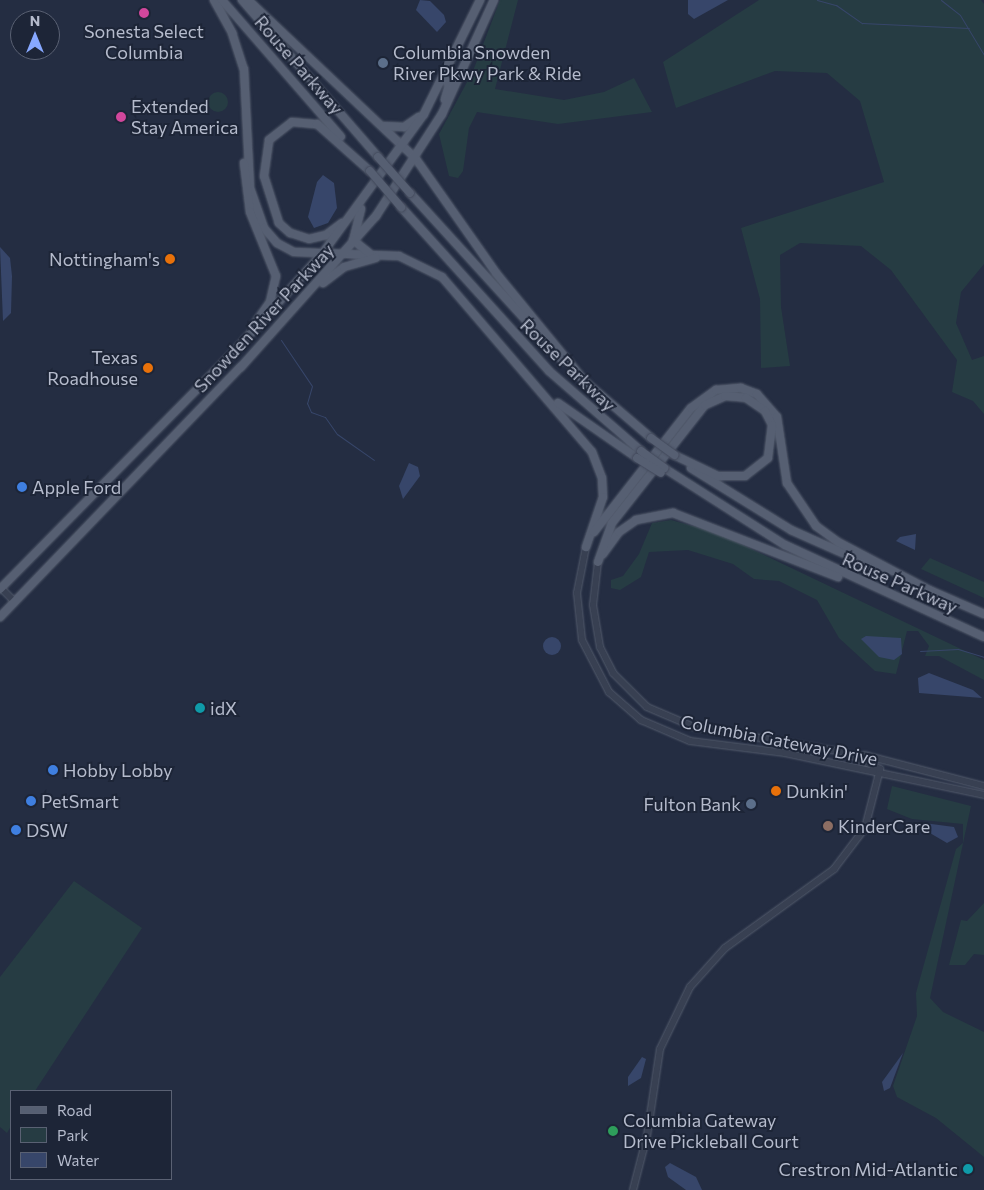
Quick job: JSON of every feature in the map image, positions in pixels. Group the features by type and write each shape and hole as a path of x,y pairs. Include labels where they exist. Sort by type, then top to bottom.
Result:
{"main road":[{"path":"214,0 232,33 244,68 252,200 264,228 286,249 322,254 399,256 442,277 578,432 600,470 603,497 586,547"},
{"name":"Rouse Parkway","path":"222,0 401,207 542,364 639,454 662,471 785,546 905,604 984,637"},
{"name":"Rouse Parkway","path":"242,0 498,294 586,383 651,438 790,530 984,614"},
{"path":"248,0 416,159 496,273 586,383"},
{"name":"Snowden River Parkway","path":"0,588 232,354 322,254 404,146 424,114 444,77 480,0"},
{"name":"Snowden River Parkway","path":"0,617 241,367 354,242 416,159 425,144 464,72 494,0"},
{"path":"425,144 448,92 444,77"},
{"path":"382,126 404,127 424,114"},
{"path":"363,202 322,237 302,238 290,233 275,216 268,197 266,147 280,128 311,122 324,128 370,171"},
{"path":"232,354 262,314 275,284 273,260 247,200 243,176 248,148"},
{"path":"363,202 353,229 354,242 372,254"},
{"path":"241,367 331,275 359,261 399,256"},
{"path":"532,380 639,454"},
{"path":"586,547 691,408 716,390 741,388 757,394 777,417 787,483 816,526 838,542 933,592"},
{"path":"598,562 612,523 705,405 725,396 746,398 765,410 772,425 768,458 745,476 718,476 674,455"},
{"path":"598,562 626,526 644,516 673,513 905,604"}],"street":[{"name":"Columbia Gateway Drive","path":"586,547 577,594 582,640 599,678 630,712 679,738 785,753 984,795"},
{"name":"Columbia Gateway Drive","path":"598,562 593,606 600,646 612,672 647,707 694,727 842,752 984,786"},
{"path":"0,588 15,602"},
{"path":"0,604 6,611"},
{"path":"842,752 876,763 881,774"},
{"name":"Columbia Gateway Drive","path":"633,1190 647,1136 660,1050 680,1003 726,948 819,883 846,856 865,828 881,774"}],"green space":[{"path":"500,0 518,0 495,89 564,100 604,92 634,78 652,112 558,124 477,112 469,128 463,171 458,178 449,176 439,134 473,71"},
{"path":"759,0 981,0 984,4 984,264 961,292 956,323 972,360 984,356 984,414 973,401 952,392 957,360 891,270 861,246 800,243 780,255 781,307 790,366 761,368 760,299 741,228 884,182 860,101 827,73 775,71 676,108 663,62"},
{"path":"218,92 225,95 228,102 225,109 218,112 211,109 208,102 211,95"},
{"path":"671,520 718,533 984,660 984,680 939,656 925,656 929,646 918,631 907,631 896,674 875,671 839,638 817,600 779,581 754,579 733,564 688,550 649,552 641,577 620,590 611,588 611,580 623,576 639,554 652,523"},
{"path":"930,558 984,582 984,598 921,569"},
{"path":"892,786 971,806 930,998 943,1012 984,1032 984,1157 936,1118 897,1097 893,1086 917,1016 916,993 956,849 963,843 963,824 912,819 887,809"},
{"path":"74,881 142,928 36,1090 10,1090 10,1128 7,1133 0,1127 0,977"},
{"path":"984,903 984,955 974,954 965,965 949,965 961,920 967,921"}],"water":[{"path":"420,0 430,1 444,15 446,22 437,32 416,10"},
{"path":"688,0 728,0 694,19 688,14"},
{"path":"323,175 334,183 337,208 328,223 314,228 308,217 317,182"},
{"path":"0,247 10,258 12,276 11,313 3,321"},
{"path":"409,463 418,467 420,476 403,499 399,486"},
{"path":"916,534 915,550 896,541 900,537"},
{"path":"866,636 901,638 902,654 894,660 879,657 861,639"},
{"path":"552,637 558,640 561,646 558,652 552,655 546,652 543,646 546,640"},
{"path":"929,673 973,690 982,698 919,693 918,678"},
{"path":"924,823 954,827 958,837 947,843 923,829"},
{"path":"903,1053 890,1088 884,1091 882,1082"},
{"path":"642,1057 646,1059 641,1078 628,1086 628,1077"},
{"path":"670,1163 696,1177 702,1190 686,1190 668,1177 665,1167"}],"waterway":[{"path":"817,0 836,5 862,23 969,28"},
{"path":"941,0 960,15 984,55"},
{"path":"281,340 312,386 307,403 311,412 325,417 337,434 374,460"},
{"path":"920,651 958,649 984,657"}],"place":[{"name":"Sonesta Select Columbia","path":"144,13"},
{"name":"Columbia Snowden River Pkwy Park & Ride","path":"383,63"},
{"name":"Extended Stay America","path":"121,117"},
{"name":"Nottingham's","path":"170,259"},
{"name":"Texas Roadhouse","path":"148,368"},
{"name":"Apple Ford","path":"22,487"},
{"name":"idX","path":"200,708"},
{"name":"Hobby Lobby","path":"53,770"},
{"name":"Dunkin'","path":"776,791"},
{"name":"PetSmart","path":"31,801"},
{"name":"Fulton Bank","path":"751,804"},
{"name":"KinderCare","path":"828,826"},
{"name":"DSW","path":"16,830"},
{"name":"Columbia Gateway Drive Pickleball Court","path":"613,1131"},
{"name":"Crestron Mid-Atlantic","path":"968,1169"}]}
